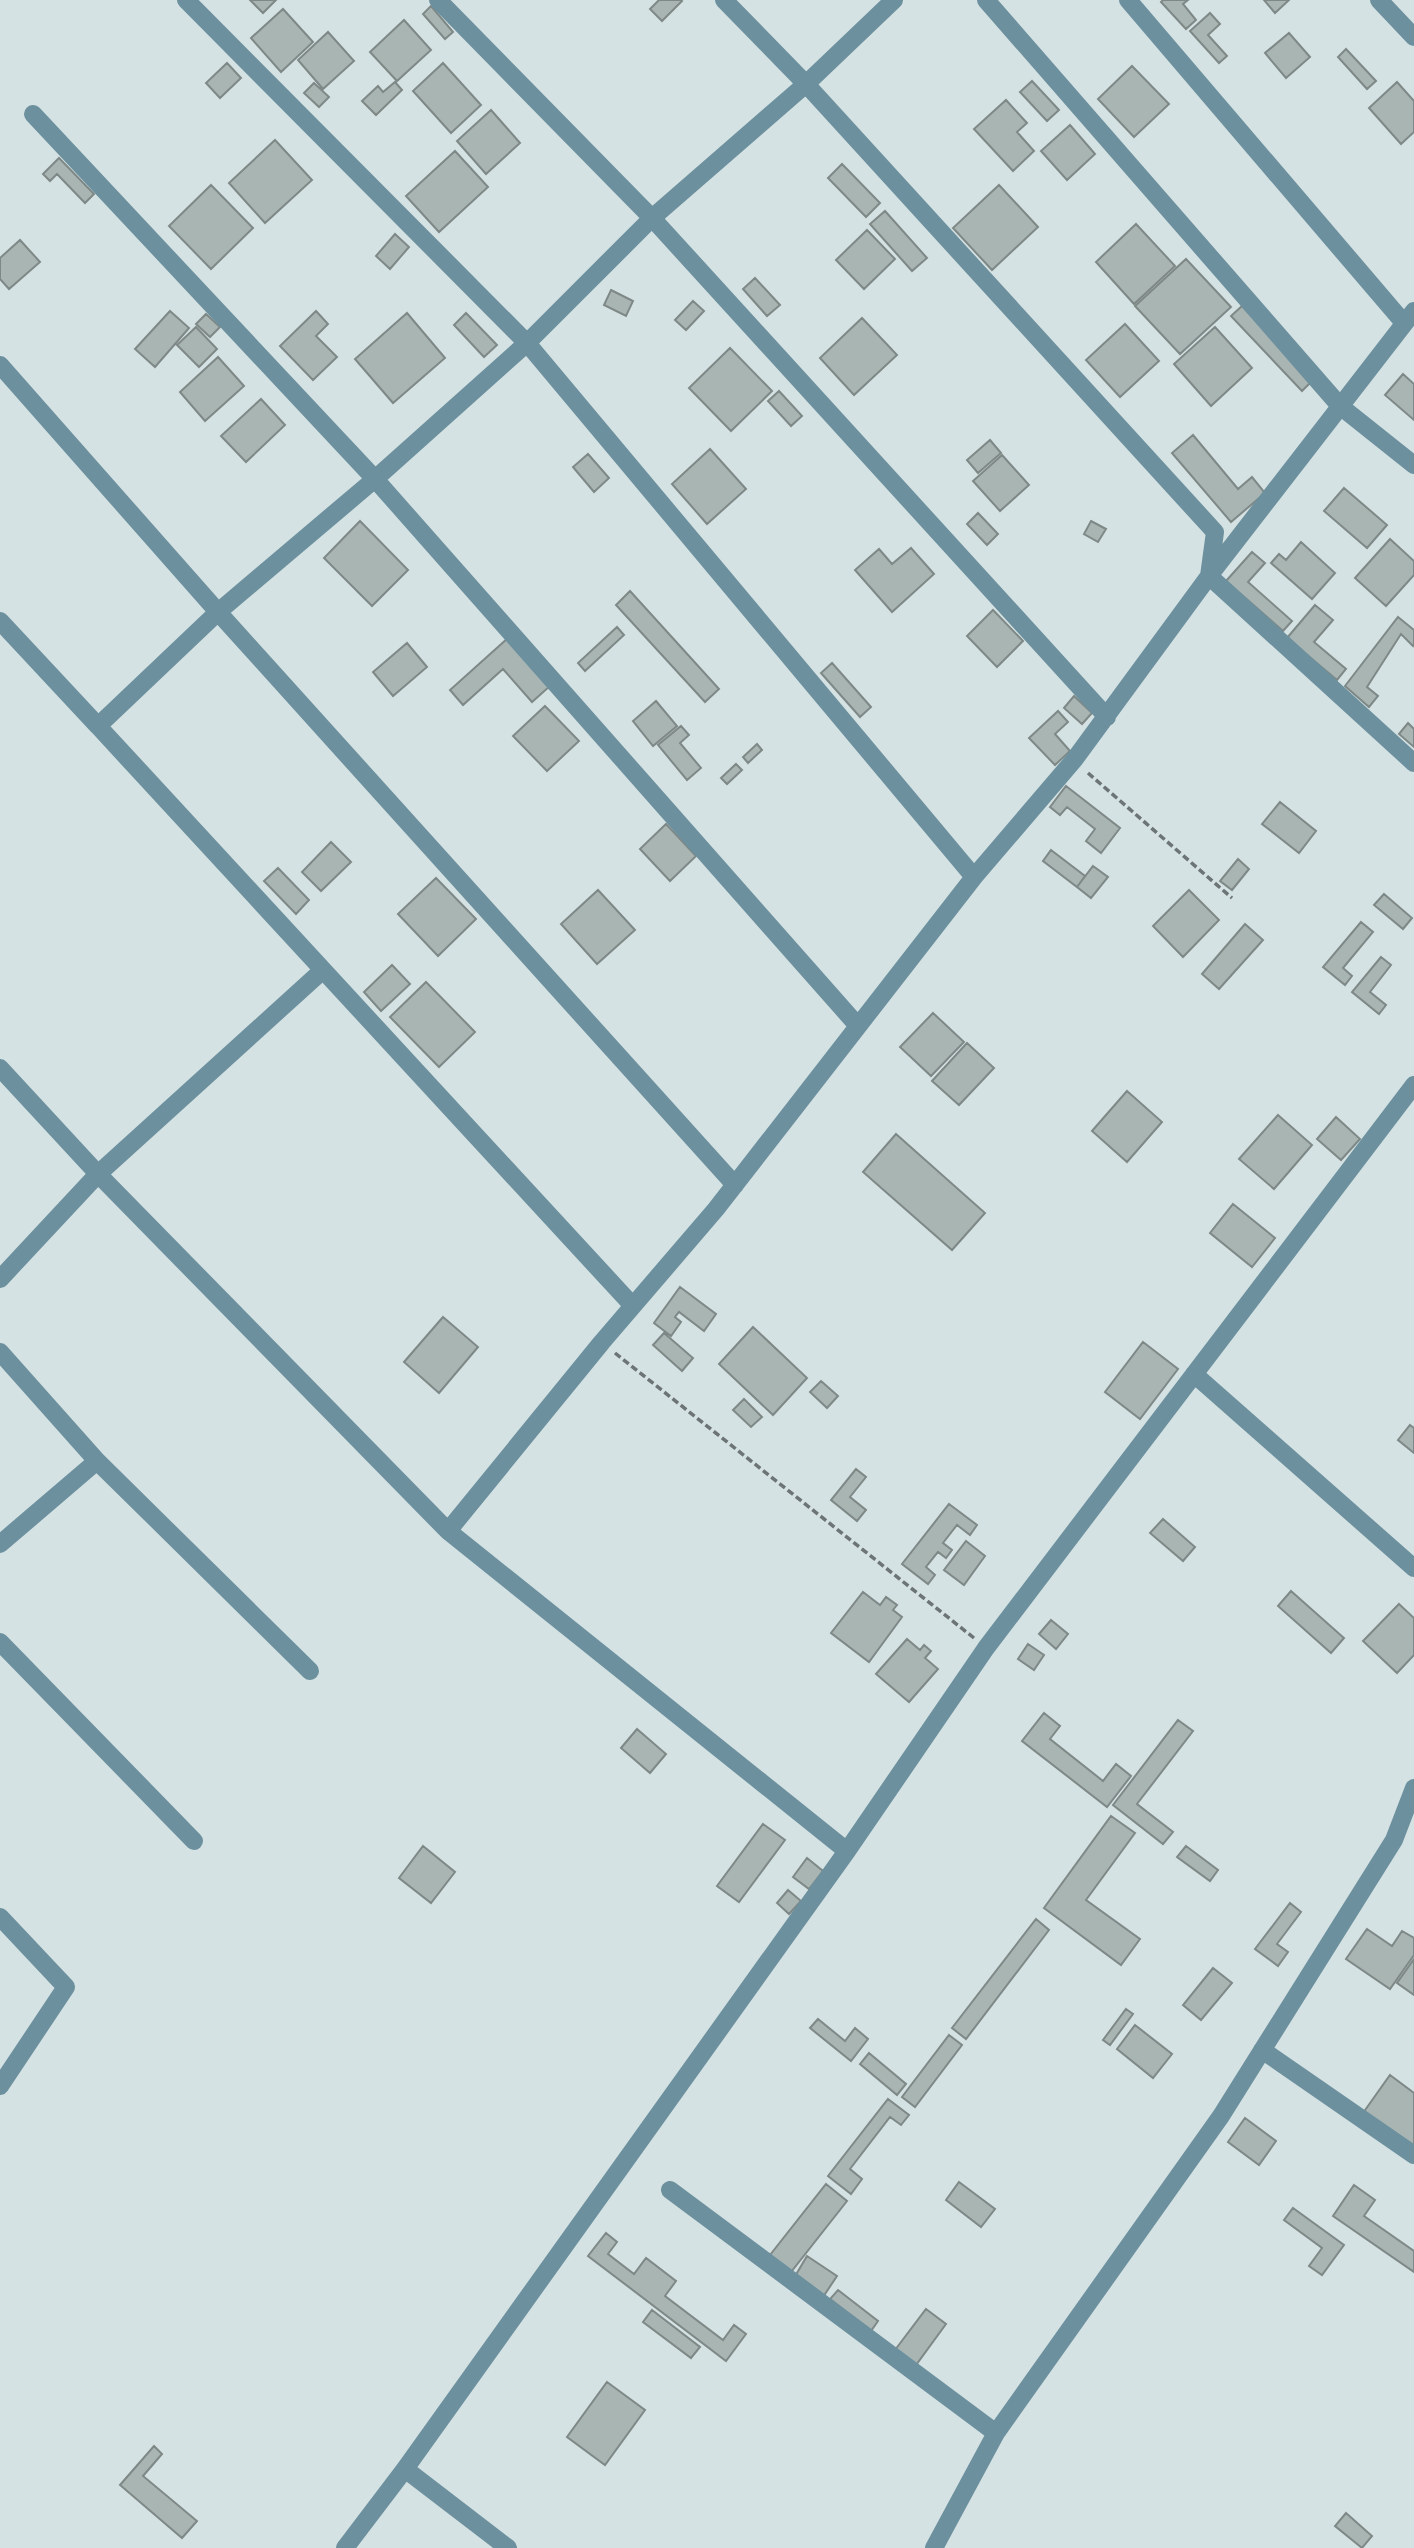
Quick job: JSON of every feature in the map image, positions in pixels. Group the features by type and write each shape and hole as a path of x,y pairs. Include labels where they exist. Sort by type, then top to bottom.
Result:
{"street":[{"path":"186,0 527,344 974,877"},
{"path":"438,0 652,218 1108,717"},
{"path":"724,0 806,84 1215,532 1209,576"},
{"path":"98,726 218,612 375,479 527,344 652,218 806,84 894,0"},
{"path":"986,0 1340,406 1414,465"},
{"path":"448,1531 735,1185 974,877 1074,760 1209,576 1409,317 1128,0"},
{"path":"1379,0 1414,37"},
{"path":"33,114 375,479 858,1026"},
{"path":"0,365 218,612 735,1185"},
{"path":"1209,576 1414,763"},
{"path":"0,621 633,1306"},
{"path":"0,1279 98,1174 323,970"},
{"path":"0,1068 98,1174 448,1531 846,1851"},
{"path":"345,2548 405,2469 846,1851 986,1648 1414,1085"},
{"path":"0,1352 97,1461 310,1671"},
{"path":"1194,1374 1414,1568"},
{"path":"0,1544 97,1461"},
{"path":"0,1642 194,1840"},
{"path":"934,2548 996,2433 1221,2116 1394,1840 1414,1788"},
{"path":"0,1917 66,1987 0,2086"},
{"path":"1262,2050 1414,2155"},
{"path":"670,2190 996,2433"},
{"path":"405,2469 508,2548"}],"path":[{"path":"1074,760 1232,898"},
{"path":"603,1342 986,1648"}],"building":[{"path":"250,0 276,0 263,13"},
{"path":"659,0 682,1 662,21 650,9"},
{"path":"1188,0 1183,4 1196,20 1186,29 1161,2"},
{"path":"1264,0 1289,0 1275,13"},
{"path":"431,6 453,32 445,39 423,14"},
{"path":"283,9 313,42 281,72 251,38"},
{"path":"1210,13 1220,24 1208,35 1227,56 1219,63 1190,31"},
{"path":"404,20 431,50 397,81 370,52"},
{"path":"328,32 354,61 323,89 298,60"},
{"path":"1289,33 1310,57 1286,78 1265,53"},
{"path":"1346,49 1376,81 1367,89 1338,57"},
{"path":"227,63 241,78 220,98 206,83"},
{"path":"443,63 481,105 451,133 413,91"},
{"path":"1132,66 1169,104 1134,137 1098,99"},
{"path":"1032,81 1059,110 1047,121 1020,92"},
{"path":"395,82 402,90 376,115 362,101 378,86 383,92"},
{"path":"1397,82 1414,101 1414,132 1401,144 1369,108"},
{"path":"314,83 329,97 319,107 304,93"},
{"path":"1006,100 1027,123 1017,132 1034,151 1013,171 974,129"},
{"path":"491,110 520,143 486,174 457,141"},
{"path":"1070,125 1095,154 1067,180 1041,151"},
{"path":"275,140 312,180 265,223 229,183"},
{"path":"455,151 488,187 439,232 406,196"},
{"path":"59,158 94,194 85,203 57,174 50,181 43,174"},
{"path":"842,164 880,203 866,217 828,178"},
{"path":"211,185 253,228 211,269 169,226"},
{"path":"999,185 1038,227 992,270 953,228"},
{"path":"885,211 927,258 912,271 870,224"},
{"path":"1136,224 1175,266 1134,304 1096,262"},
{"path":"867,230 895,259 864,289 836,260"},
{"path":"395,234 409,247 390,269 376,256"},
{"path":"20,240 40,262 9,289 0,279 0,258"},
{"path":"1186,259 1231,307 1180,354 1135,306"},
{"path":"755,278 780,305 767,316 743,289"},
{"path":"611,290 633,301 626,316 604,305"},
{"path":"693,301 704,311 686,330 675,320"},
{"path":"1242,306 1312,381 1302,391 1231,316"},
{"path":"170,311 189,328 155,367 135,349"},
{"path":"316,311 328,324 316,336 337,357 313,380 280,346"},
{"path":"407,313 445,358 393,403 355,359"},
{"path":"466,313 497,345 484,357 454,325"},
{"path":"206,314 220,327 210,337 196,324"},
{"path":"862,318 897,355 854,395 820,358"},
{"path":"1125,324 1159,361 1120,397 1086,360"},
{"path":"196,327 217,349 199,367 177,345"},
{"path":"1215,327 1252,368 1211,406 1174,364"},
{"path":"730,348 772,391 731,431 689,388"},
{"path":"218,357 244,386 205,421 180,392"},
{"path":"1403,374 1414,384 1414,420 1385,395"},
{"path":"779,391 802,416 791,426 768,401"},
{"path":"261,399 285,425 246,462 221,436"},
{"path":"1193,435 1238,489 1252,477 1265,493 1231,522 1172,453"},
{"path":"990,440 1001,453 978,473 967,460"},
{"path":"710,449 746,489 707,524 672,484"},
{"path":"588,454 609,478 594,492 573,467"},
{"path":"1002,455 1029,485 1000,511 973,481"},
{"path":"1344,488 1387,525 1367,548 1324,511"},
{"path":"978,513 998,534 987,545 967,524"},
{"path":"360,521 408,570 372,606 324,558"},
{"path":"1091,521 1106,529 1098,542 1084,534"},
{"path":"1390,539 1414,561 1414,575 1386,606 1355,578"},
{"path":"1301,542 1335,573 1312,599 1271,563 1279,554 1286,560"},
{"path":"911,548 934,574 892,612 855,570 879,549 892,564"},
{"path":"1252,552 1265,563 1248,582 1292,621 1283,631 1226,581"},
{"path":"630,591 719,689 705,702 616,605"},
{"path":"1315,605 1333,620 1314,642 1346,669 1337,680 1287,638"},
{"path":"993,610 1023,641 997,667 967,636"},
{"path":"1398,617 1414,630 1414,644 1413,646 1401,634 1367,687 1378,696 1369,707 1345,686"},
{"path":"617,627 624,635 585,671 578,663"},
{"path":"508,638 550,686 532,702 503,669 463,705 450,690"},
{"path":"407,643 427,667 393,696 373,672"},
{"path":"832,663 871,707 860,717 821,673"},
{"path":"1074,696 1092,713 1082,724 1064,708"},
{"path":"656,701 677,726 653,746 633,721"},
{"path":"545,706 579,741 547,771 513,736"},
{"path":"1058,711 1068,722 1055,734 1070,751 1055,765 1029,738"},
{"path":"1408,723 1414,729 1414,747 1399,734"},
{"path":"681,726 689,735 680,743 701,768 687,780 658,745"},
{"path":"757,744 762,750 748,763 743,757"},
{"path":"736,764 742,770 727,784 721,778"},
{"path":"1066,786 1120,828 1101,853 1086,841 1095,829 1067,807 1060,815 1050,807"},
{"path":"1280,802 1316,831 1299,853 1262,824"},
{"path":"666,824 696,856 670,881 640,849"},
{"path":"331,842 351,862 321,891 302,872"},
{"path":"1051,850 1085,876 1077,887 1043,861"},
{"path":"1238,859 1249,869 1232,890 1220,881"},
{"path":"1093,866 1108,877 1091,898 1077,887"},
{"path":"278,868 309,900 296,914 264,881"},
{"path":"436,878 476,919 438,956 398,914"},
{"path":"598,890 635,930 597,964 561,924"},
{"path":"1189,890 1219,920 1183,957 1153,926"},
{"path":"1384,894 1412,918 1403,929 1374,905"},
{"path":"1361,922 1373,932 1343,968 1352,976 1345,985 1323,967"},
{"path":"1245,924 1263,940 1219,989 1202,974"},
{"path":"1381,957 1391,965 1370,992 1386,1005 1379,1014 1352,992"},
{"path":"392,965 410,984 381,1011 364,992"},
{"path":"426,982 475,1032 439,1067 390,1017"},
{"path":"933,1013 964,1042 931,1076 900,1047"},
{"path":"967,1043 994,1068 959,1105 932,1081"},
{"path":"1127,1091 1162,1122 1127,1162 1092,1131"},
{"path":"1278,1115 1312,1145 1274,1189 1239,1159"},
{"path":"1336,1117 1360,1139 1341,1160 1317,1139"},
{"path":"896,1134 985,1213 952,1250 863,1172"},
{"path":"1233,1204 1275,1238 1252,1267 1210,1233"},
{"path":"680,1287 716,1314 704,1331 679,1312 675,1317 681,1322 671,1336 654,1323"},
{"path":"443,1317 478,1347 439,1393 404,1362"},
{"path":"753,1327 807,1378 773,1415 719,1364"},
{"path":"664,1333 693,1358 682,1371 653,1345"},
{"path":"1143,1342 1178,1369 1140,1419 1105,1392"},
{"path":"821,1381 838,1396 827,1408 810,1392"},
{"path":"744,1399 762,1417 751,1427 733,1410"},
{"path":"1410,1425 1414,1428 1414,1453 1398,1440"},
{"path":"856,1469 866,1477 850,1497 866,1510 857,1521 831,1500"},
{"path":"949,1504 977,1525 970,1535 957,1525 943,1543 952,1550 946,1558 938,1552 926,1567 935,1575 928,1584 902,1564"},
{"path":"1163,1519 1195,1547 1183,1561 1150,1533"},
{"path":"966,1541 985,1556 964,1585 944,1570"},
{"path":"1291,1591 1344,1638 1331,1653 1278,1606"},
{"path":"863,1592 880,1605 886,1597 897,1605 893,1610 902,1617 869,1662 831,1633"},
{"path":"1399,1604 1414,1618 1414,1655 1397,1673 1363,1641"},
{"path":"1051,1620 1068,1634 1056,1649 1039,1634"},
{"path":"907,1639 920,1650 924,1645 931,1651 925,1658 938,1669 909,1702 876,1674"},
{"path":"1028,1644 1044,1655 1034,1670 1018,1659"},
{"path":"1044,1713 1060,1726 1050,1739 1103,1781 1116,1764 1131,1776 1107,1807 1022,1741"},
{"path":"1178,1720 1193,1731 1137,1804 1173,1832 1163,1844 1113,1805"},
{"path":"637,1729 666,1754 650,1773 621,1748"},
{"path":"1111,1816 1135,1833 1086,1900 1140,1939 1121,1965 1044,1908"},
{"path":"763,1824 785,1840 739,1902 717,1886"},
{"path":"423,1846 455,1872 431,1903 399,1878"},
{"path":"1186,1846 1218,1870 1210,1881 1177,1857"},
{"path":"807,1858 823,1871 809,1889 793,1877"},
{"path":"788,1890 801,1901 789,1914 777,1903"},
{"path":"1290,1903 1301,1912 1277,1944 1288,1952 1278,1966 1255,1949"},
{"path":"1036,1919 1049,1930 966,2039 952,2028"},
{"path":"1367,1929 1392,1946 1402,1931 1414,1938 1414,1955 1390,1989 1346,1959"},
{"path":"1414,1959 1414,1995 1397,1983"},
{"path":"1213,1968 1232,1983 1201,2020 1183,2005"},
{"path":"1126,2009 1133,2014 1110,2045 1103,2040"},
{"path":"818,2019 845,2041 855,2028 868,2039 851,2061 810,2028"},
{"path":"1135,2025 1172,2054 1153,2078 1117,2049"},
{"path":"949,2035 962,2045 915,2107 902,2097"},
{"path":"869,2053 906,2084 897,2095 860,2064"},
{"path":"1390,2075 1414,2093 1414,2150 1363,2113"},
{"path":"888,2099 909,2115 901,2125 890,2117 850,2169 862,2179 851,2194 828,2176"},
{"path":"1245,2118 1276,2141 1259,2165 1228,2142"},
{"path":"959,2182 995,2209 981,2227 946,2200"},
{"path":"826,2184 847,2201 791,2272 770,2255"},
{"path":"1354,2185 1375,2200 1364,2216 1414,2251 1414,2272 1333,2216"},
{"path":"1293,2208 1344,2245 1322,2275 1309,2266 1322,2248 1284,2220"},
{"path":"606,2233 617,2242 608,2254 634,2274 646,2258 676,2281 665,2296 723,2340 734,2325 746,2334 726,2361 588,2256"},
{"path":"807,2256 837,2276 823,2297 794,2278"},
{"path":"838,2290 878,2321 871,2331 830,2299"},
{"path":"926,2309 946,2324 916,2365 895,2350"},
{"path":"652,2310 700,2347 691,2358 643,2322"},
{"path":"607,2382 645,2410 605,2465 567,2437"},
{"path":"154,2446 162,2454 143,2476 197,2521 182,2538 120,2485"},
{"path":"1346,2513 1372,2536 1362,2548 1335,2526"}]}
